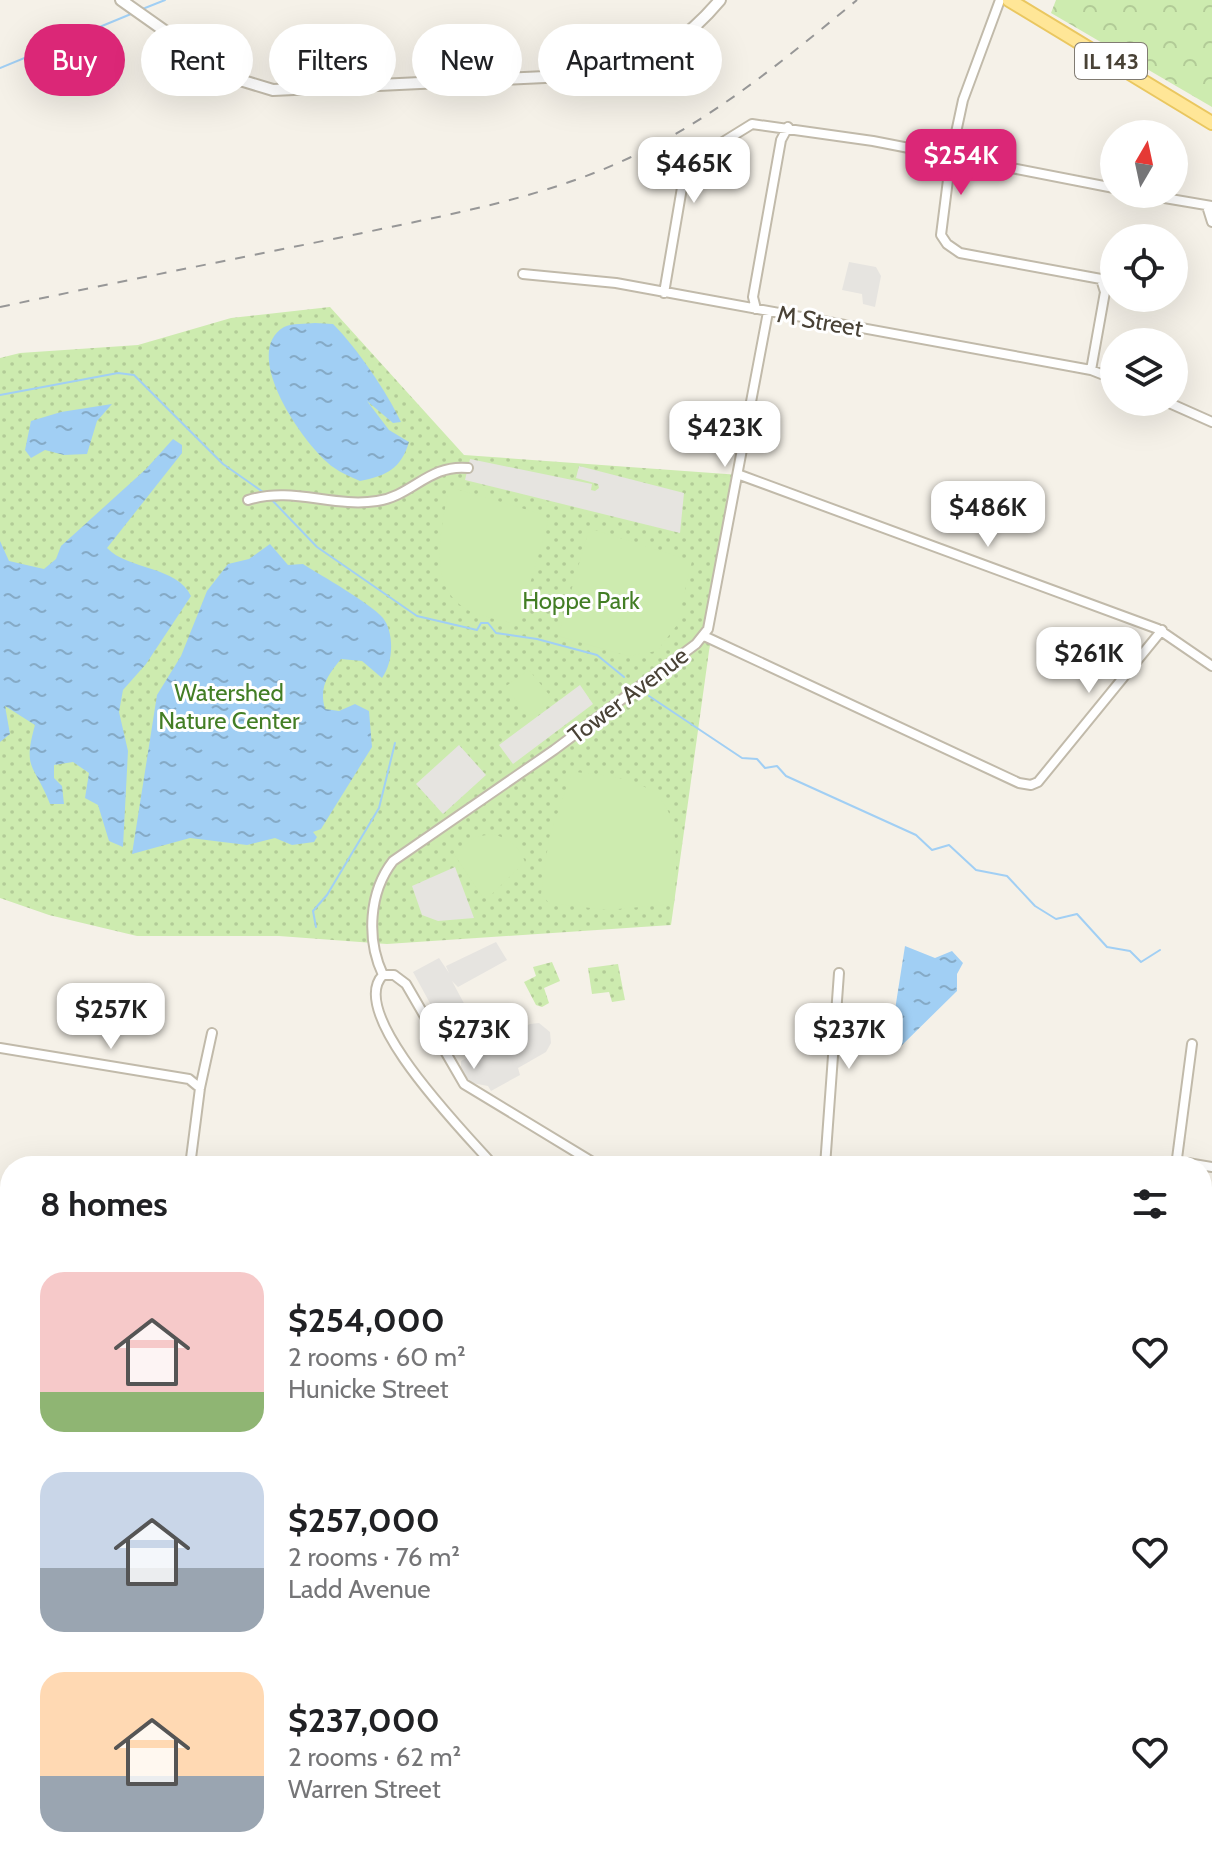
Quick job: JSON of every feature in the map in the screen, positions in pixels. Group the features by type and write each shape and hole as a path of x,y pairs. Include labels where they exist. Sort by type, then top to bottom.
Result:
{"main road":[{"name":"IL 143","path":"1009,0 1212,123"}],"street":[{"path":"121,0 230,77 250,86 273,90 609,74 659,55 699,26 720,0"},
{"path":"1000,0 963,100 951,156 942,219 943,240 960,253 1104,282 1091,370"},
{"path":"664,293 685,170 689,163 742,127 752,124 788,127 1100,185"},
{"path":"756,309 753,297 781,140 788,127"},
{"path":"1188,202 1209,206 1212,222"},
{"name":"M Street","path":"523,274 616,283 1100,374"},
{"path":"704,636 713,616 768,312"},
{"path":"1188,411 1212,422"},
{"path":"248,500 275,493 352,503 376,502 447,466 468,468"},
{"path":"740,475 1162,630 1212,666"},
{"name":"Tower Avenue","path":"486,1156 395,1047 378,1013 376,984 383,975 376,958 373,908 380,880 393,861 554,750 704,636 1031,785 1038,782 1071,743 1162,630"},
{"path":"826,1156 839,973"},
{"path":"383,975 394,975 406,984 464,1084 583,1156"},
{"path":"191,1156 200,1088 212,1033"},
{"path":"1177,1156 1192,1044"},
{"path":"0,1048 189,1079 200,1088"}],"green space":[{"path":"1056,0 1212,0 1212,107 1051,13"},
{"name":"Watershed Nature Center","path":"330,307 464,455 740,475 709,651 671,925 387,944 279,936 137,936 49,915 0,898 0,358 20,353 138,345 231,318"},
{"path":"449,487 545,515 548,522 518,625 482,616 463,607 444,583 440,551"},
{"name":"Hoppe Park","path":"595,530 692,561 677,625 657,651 628,656 558,636 588,533"},
{"path":"529,670 551,697 527,716 506,686"},
{"path":"572,772 607,775 633,782 652,791 665,805 676,844 674,904 607,910 549,903 541,894 549,838"},
{"path":"492,834 513,844 525,862 490,896 482,896 454,854 475,837"},
{"path":"552,962 560,981 544,988 549,1003 542,1007 536,1005 524,982 536,976 533,967"},
{"path":"618,964 625,1000 612,1002 609,992 592,994 588,968"}],"shaded area":[{"path":"849,262 876,267 881,276 875,307 863,304 862,294 842,290"},
{"path":"470,459 592,484 591,490 595,491 599,488 598,484 576,478 579,466 684,493 680,533 465,480"},
{"path":"580,685 593,704 513,764 499,745"},
{"path":"459,745 486,775 443,814 416,784"},
{"path":"455,867 474,918 438,921 422,915 412,886"},
{"path":"496,942 507,960 458,987 452,981 467,1009 461,1013 464,1019 444,1029 413,972 439,958 449,973 446,966"},
{"path":"539,1023 550,1032 551,1043 546,1052 518,1068 520,1075 491,1091 488,1086 472,1083 461,1072 461,1061 530,1024"}],"water":[{"path":"333,324 352,345 388,397 401,422 393,423 367,401 389,430 409,442 402,459 385,474 360,481 333,467 307,440 281,399 272,377 269,357 272,340 284,327"},
{"path":"112,404 97,421 87,454 64,455 45,450 31,458 25,450 31,421 61,412"},
{"path":"173,439 182,445 182,453 107,548 127,561 175,579 191,596 146,664 123,690 119,712 128,751 123,847 109,841 98,805 85,798 89,773 73,762 54,765 54,778 62,786 64,804 50,804 30,760 35,725 5,706 10,734 0,742 0,541 9,561 44,569 56,559 61,546 146,469"},
{"path":"270,544 288,565 303,564 368,605 387,625 391,648 382,678 362,661 341,659 328,676 324,688 325,709 339,711 355,704 369,711 372,747 321,829 313,832 317,837 314,842 292,845 275,838 247,845 190,838 132,854 157,695 181,656 207,591 228,564 249,559"},
{"path":"905,946 935,958 952,951 963,963 957,974 957,991 897,1050 889,1048"}],"waterway":[{"path":"140,10 165,0"},
{"path":"0,68 131,14"},
{"path":"0,395 118,373 134,375 223,464 263,492"},
{"path":"271,499 317,547 417,616 477,630 481,623 488,623 496,633 537,639 597,655 624,677"},
{"path":"649,696 742,758 757,759 765,768 777,766 786,776 916,835 932,850 949,845 976,870 1007,876 1035,906 1056,919 1077,914 1107,947 1130,951 1141,962 1160,950"},
{"path":"316,927 313,911 327,895 379,808 395,743"}],"railway":[{"path":"0,307 434,218 533,194 598,172 660,142 720,106 857,0"}]}
